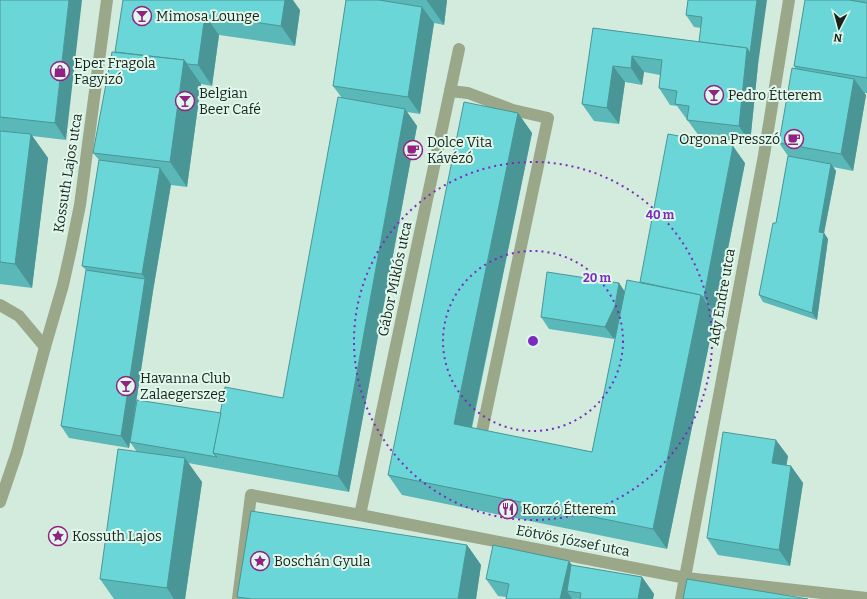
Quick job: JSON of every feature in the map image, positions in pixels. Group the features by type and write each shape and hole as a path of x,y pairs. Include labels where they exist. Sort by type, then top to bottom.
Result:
{"street":[{"name":"Kossuth Lajos utca","path":"0,502 17,452 44,347 63,285 80,205 107,0"},
{"name":"Ady Endre utca","path":"681,599 764,155 789,0"},
{"name":"Gábor Miklós utca","path":"360,515 459,49"},
{"path":"450,91 468,94 513,110 548,118 481,436"},
{"path":"0,305 19,316 44,347"},
{"name":"Eötvös József utca","path":"238,599 251,495 686,578 867,598"}],"building":[{"path":"0,0 69,0 55,123 0,117"},
{"path":"123,0 285,0 281,26 205,15 198,65 187,64 184,60 115,52"},
{"path":"346,0 379,0 422,7 408,97 333,86"},
{"path":"688,0 757,0 750,53 747,48 699,42 702,17 686,15"},
{"path":"805,0 849,0 867,3 867,78 794,66"},
{"name":"Pedro Étterem","path":"593,28 747,48 739,126 687,120 689,106 675,104 677,91 659,88 662,60 632,56 631,68 613,66 607,108 582,104"},
{"path":"112,52 184,60 170,162 93,153"},
{"path":"792,68 854,79 841,154 779,143"},
{"path":"338,97 405,109 338,476 213,453 225,387 283,398"},
{"path":"464,102 518,113 454,424 592,452 627,280 701,295 653,529 388,475"},
{"path":"0,131 31,134 15,264 0,262"},
{"path":"668,134 733,146 704,297 701,295 640,282"},
{"path":"788,156 831,164 819,232 824,233 812,313 759,295 773,223 776,223"},
{"path":"99,160 160,168 142,274 82,266"},
{"path":"86,270 145,279 121,436 61,426"},
{"path":"547,272 619,283 615,306 605,327 541,317"},
{"path":"137,400 221,413 213,453 217,457 130,442"},
{"path":"723,432 776,440 772,463 791,466 779,550 707,538"},
{"path":"118,449 185,458 167,588 100,579"},
{"path":"251,511 467,545 458,599 252,599 237,597"},
{"path":"493,545 569,561 560,599 506,599 509,584 486,579"},
{"path":"571,565 642,577 638,599 580,599 581,593 567,591"},
{"path":"687,579 808,599 683,599"}],"place":[{"name":"Mimosa Lounge","path":"142,16"},
{"name":"Eper Fragola Fagyizó","path":"60,71"},
{"name":"Pedro Étterem","path":"714,95"},
{"name":"Belgian Beer Café","path":"185,101"},
{"name":"Orgona Presszó","path":"794,139"},
{"name":"Dolce Vita Kávézó","path":"413,150"},
{"name":"Havanna Club Zalaegerszeg","path":"126,386"},
{"name":"Korzó Étterem","path":"508,509"},
{"name":"Kossuth Lajos","path":"58,536"},
{"name":"Boschán Gyula","path":"260,561"}]}
